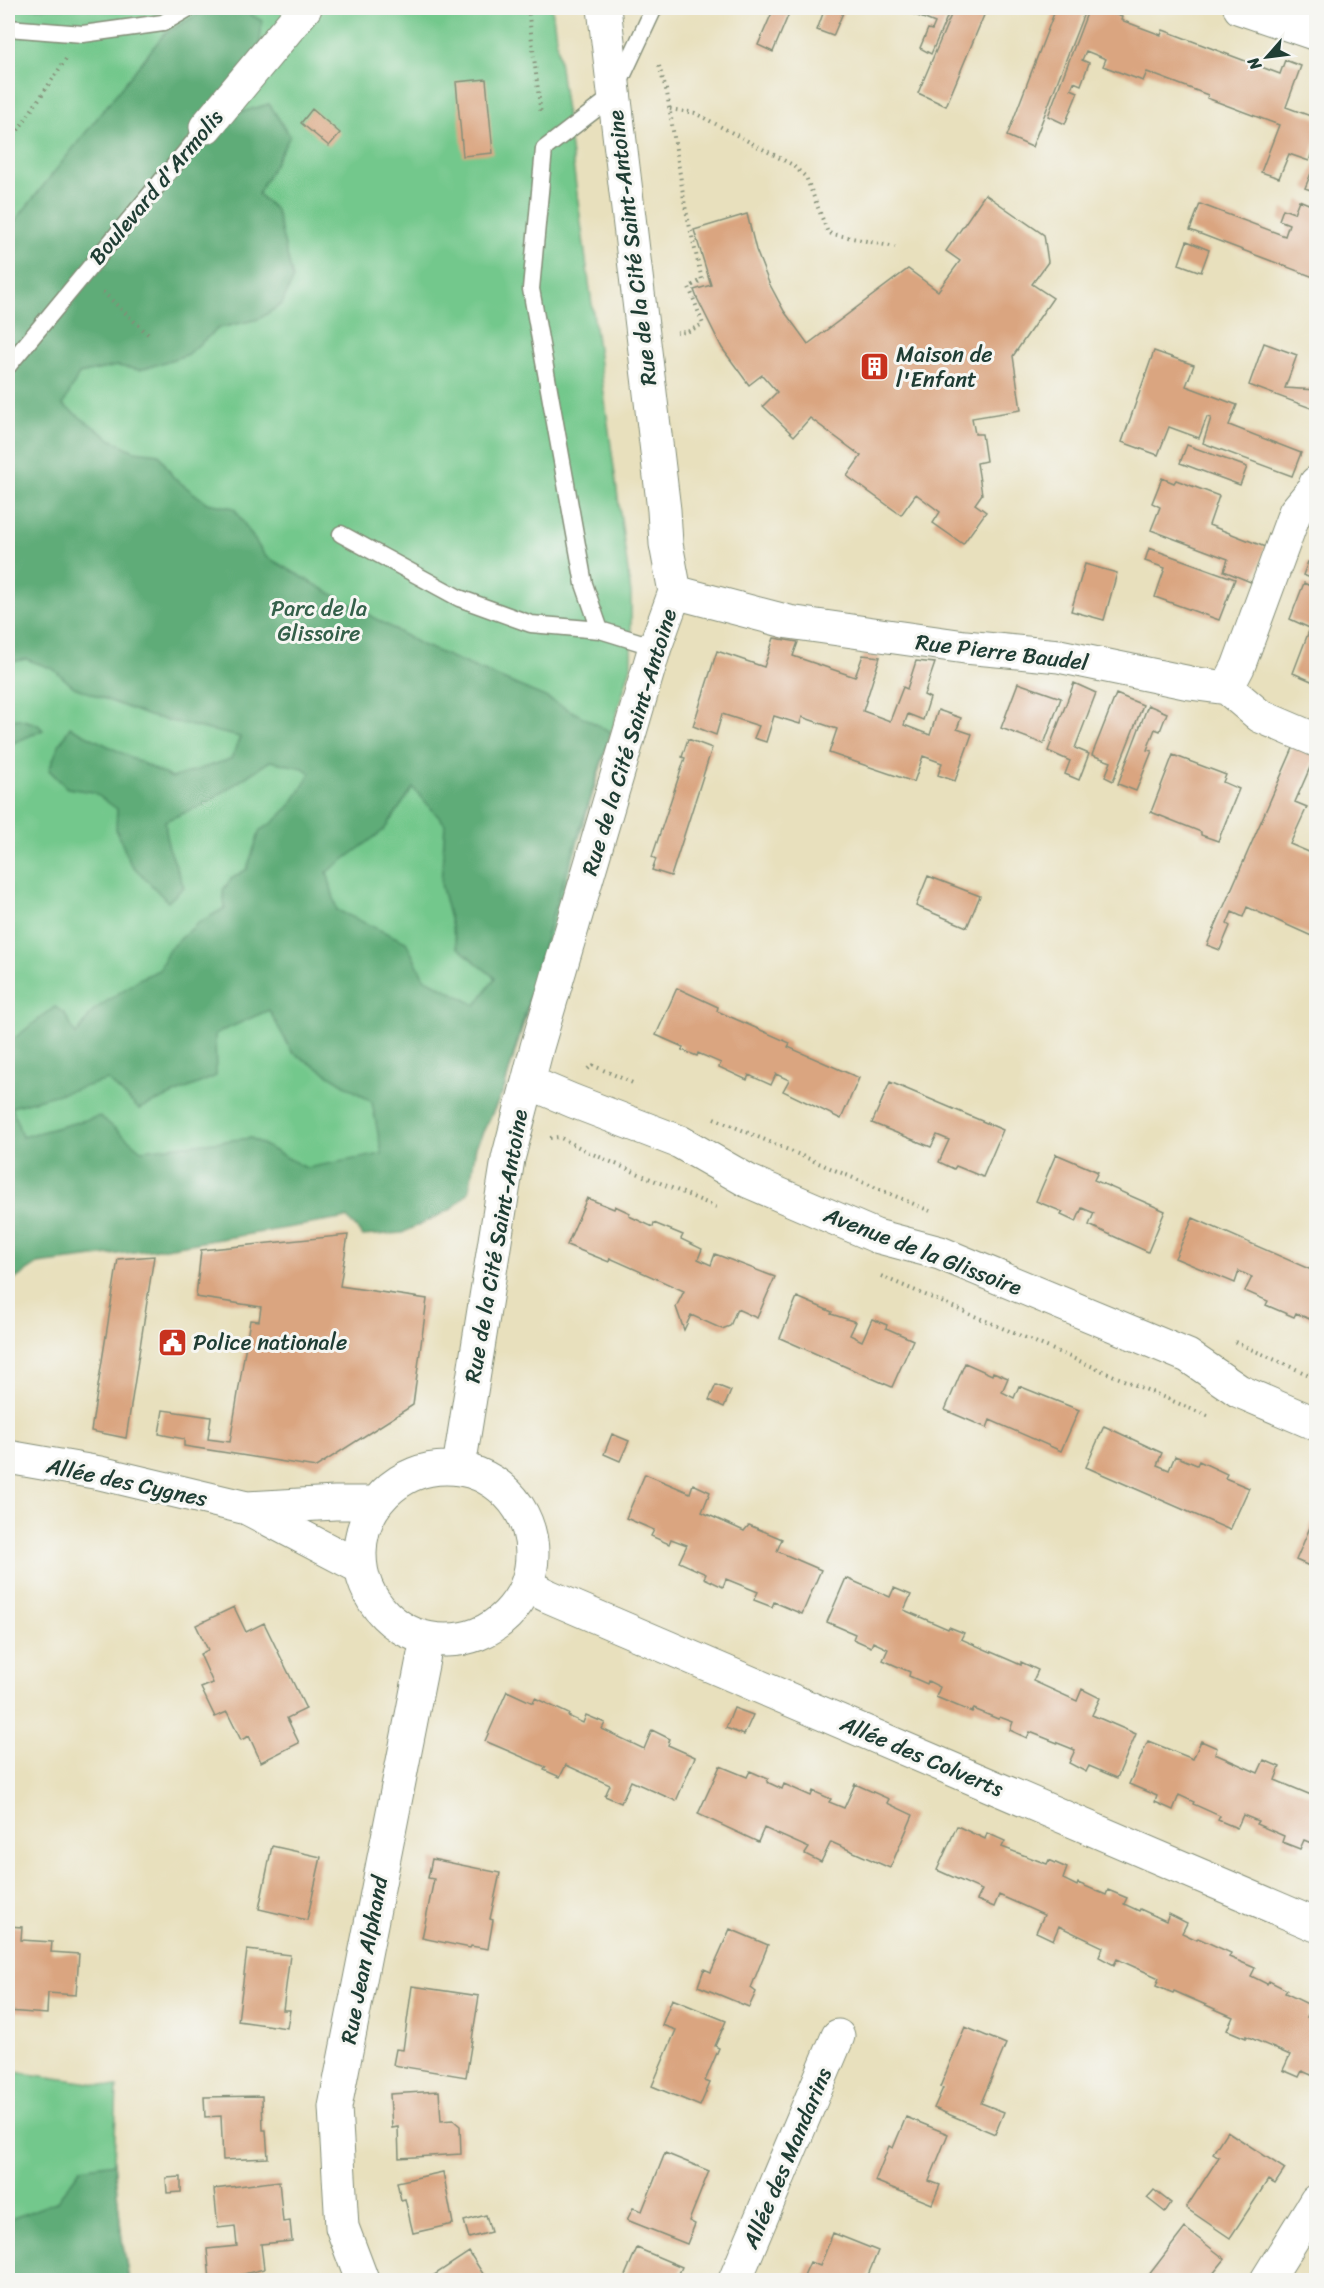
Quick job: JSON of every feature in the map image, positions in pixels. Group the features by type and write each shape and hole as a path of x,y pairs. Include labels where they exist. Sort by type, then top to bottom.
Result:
{"street":[{"name":"Boulevard d'Armolis","path":"206,127 305,8"},
{"name":"Rue de la Cité Saint-Antoine","path":"459,1467 507,1159 655,647 675,592 666,544 664,510 604,8"},
{"path":"1239,8 1317,34"},
{"path":"1317,483 1295,512 1238,667 1227,688 1260,716 1317,740"},
{"name":"Rue Pierre Baudel","path":"675,592 789,622 965,647 1059,656 1190,683 1227,688"},
{"name":"Avenue de la Glissoire","path":"528,1082 680,1142 748,1182 876,1236 940,1253 1188,1356 1239,1391 1317,1424"},
{"name":"Allée des Cygnes","path":"8,1457 100,1473 247,1508 360,1567"},
{"path":"459,1467 495,1481 522,1510 534,1547 528,1586 512,1612 487,1632 458,1640 427,1639 395,1625 372,1600 360,1567 362,1532 375,1503 398,1481 427,1468 459,1467"},
{"name":"Allée des Cygnes","path":"247,1508 375,1503"},
{"name":"Allée des Colverts","path":"528,1586 570,1606 1317,1924"},
{"name":"Rue Jean Alphand","path":"362,2280 342,2227 335,2107 427,1639"},
{"name":"Allée des Mandarins","path":"735,2280 838,2036"},
{"path":"1267,2280 1317,2201"}],"lane":[{"path":"8,28 83,34 163,23 189,8"},
{"path":"600,630 584,584 531,289 544,149 613,96 654,8"},
{"name":"Boulevard d'Armolis","path":"8,366 206,127"},
{"path":"341,534 459,598 531,624 600,630 655,647"}],"path":[{"path":"528,8 544,149"},
{"path":"643,335 687,332 703,324 688,287 702,280 685,206 670,109 659,69 654,8"},
{"path":"8,145 83,34"},
{"path":"670,109 695,113 791,164 806,177 828,233 896,247"},
{"path":"84,274 151,338"},
{"path":"507,1159 526,1164 533,1149 541,1140 559,1137 588,1152 720,1208"},
{"path":"874,1274 1216,1419"}],"green space":[{"name":"Parc de la Glissoire","path":"8,8 552,8 631,594 631,666 504,1089 476,1146 8,1262"},
{"path":"226,8 243,10 262,21 259,52 216,100 242,112 269,104 290,136 258,194 276,210 293,279 282,304 259,319 219,328 186,355 140,370 117,366 79,374 63,405 112,440 134,451 159,454 173,477 207,503 234,508 265,556 422,645 545,697 611,732 552,916 504,1089 476,1146 469,1192 452,1209 402,1233 363,1236 347,1218 166,1248 38,1264 14,1280 8,1288 8,1043 55,1007 65,1014 76,1035 94,1010 141,978 159,970 169,949 198,923 225,908 223,890 231,879 247,869 260,830 276,820 290,806 310,773 303,768 270,761 205,804 165,821 168,845 184,887 168,902 130,863 116,829 117,809 93,792 67,788 49,770 59,745 70,727 172,778 231,759 240,737 149,716 74,687 53,669 26,659 8,663 8,230 164,34 205,10","holes":["413,788 445,824 441,884 457,947 495,978 476,1005 424,978 406,942 337,910 327,872 384,830","269,1010 292,1052 372,1102 382,1154 306,1168 251,1138 141,1150 100,1116 22,1137 12,1107 108,1080 139,1109 216,1076 215,1034"]},
{"path":"19,719 37,724 43,730 11,744 8,760 8,720"},
{"path":"8,2071 117,2087 114,2163 122,2240 129,2280 8,2280"},
{"path":"114,2163 122,2240 129,2280 8,2280 8,2220 56,2202 81,2168"}],"building":[{"path":"774,8 795,8 793,12 790,11 773,52 758,45"},
{"path":"825,8 845,8 833,36 817,30"},
{"path":"916,8 951,8 931,54 920,48 928,29 932,30 935,23 913,14"},
{"path":"954,8 987,8 946,106 918,93"},
{"path":"1056,8 1086,8 1032,147 1007,136"},
{"path":"1089,8 1097,8 1122,17 1121,20 1161,35 1163,30 1280,74 1285,60 1301,66 1286,107 1316,118 1316,141 1309,161 1289,154 1279,178 1261,172 1279,125 1147,72 1143,81 1103,66 1106,59 1086,51 1082,60 1089,63 1081,85 1074,82 1071,89 1078,92 1065,124 1048,116"},
{"path":"486,79 493,153 463,156 456,82"},
{"path":"312,109 340,133 329,146 301,123"},
{"path":"1314,166 1316,167 1316,192 1305,188"},
{"name":"Maison de l'Enfant","path":"985,194 1044,235 1048,262 1032,284 1053,298 1013,356 1021,410 972,418 975,434 982,434 986,461 977,463 982,494 975,504 986,512 963,544 933,523 940,512 916,494 901,515 847,476 861,456 810,418 794,436 763,406 777,392 762,375 749,385 722,348 697,298 694,290 711,285 694,230 747,214 756,250 769,283 784,311 808,344 908,269 938,291 960,261 946,251"},
{"path":"1299,200 1316,207 1316,278 1190,230 1200,204 1285,236 1289,224 1279,220 1283,209 1294,213"},
{"path":"1187,241 1209,250 1201,272 1179,264"},
{"path":"1264,343 1297,355 1285,388 1316,390 1316,410 1249,385"},
{"path":"1154,351 1194,365 1186,386 1237,405 1229,425 1301,453 1292,476 1203,443 1211,418 1207,417 1199,438 1169,427 1158,455 1122,442"},
{"path":"1187,445 1247,467 1240,485 1180,463"},
{"path":"1162,478 1174,483 1176,480 1219,496 1209,525 1265,547 1253,583 1224,571 1228,559 1151,530 1160,507 1152,503"},
{"path":"1149,548 1235,579 1219,620 1155,597 1165,568 1145,561"},
{"path":"1316,551 1316,580 1303,575 1308,562 1312,563"},
{"path":"1085,564 1117,573 1104,620 1071,611"},
{"path":"1304,583 1316,589 1316,631 1290,619"},
{"path":"1309,631 1316,634 1316,683 1293,673"},
{"path":"774,638 798,642 793,656 855,677 863,655 880,657 863,711 890,721 903,687 907,689 916,661 935,663 924,695 930,698 923,720 908,714 904,725 930,735 938,710 961,718 957,729 972,734 955,781 938,775 942,763 923,756 914,782 829,753 837,729 802,717 800,724 774,716 766,742 754,738 759,726 722,714 716,735 693,726 717,651 764,667"},
{"path":"1018,683 1061,698 1044,744 1001,728"},
{"path":"1074,683 1096,693 1075,748 1089,754 1079,780 1065,774 1070,761 1048,751"},
{"path":"1116,694 1143,705 1113,781 1105,777 1111,762 1092,755"},
{"path":"1148,705 1167,713 1160,731 1155,729 1147,750 1152,751 1136,791 1118,784"},
{"path":"688,739 712,748 671,876 652,870 656,859 652,857 685,758 682,757"},
{"path":"1294,746 1315,756 1295,802 1307,807 1290,844 1316,855 1316,938 1247,907 1243,917 1232,912 1227,924 1230,926 1220,950 1207,945"},
{"path":"1173,755 1226,775 1223,782 1239,789 1218,841 1151,812"},
{"path":"928,876 980,896 967,927 916,906"},
{"path":"677,988 718,1007 717,1011 790,1043 788,1047 859,1078 841,1119 783,1091 789,1080 776,1074 771,1085 749,1075 747,1080 719,1067 721,1063 698,1053 697,1056 682,1050 683,1047 656,1035"},
{"path":"890,1082 1003,1130 983,1177 939,1162 949,1140 937,1135 931,1147 872,1123"},
{"path":"1056,1154 1098,1172 1094,1180 1165,1211 1148,1252 1089,1225 1094,1213 1082,1208 1076,1222 1061,1215 1063,1212 1036,1201"},
{"path":"587,1198 614,1209 615,1206 630,1213 629,1216 653,1227 654,1223 683,1235 681,1239 702,1249 698,1259 711,1265 715,1254 775,1277 757,1318 737,1309 730,1326 722,1329 691,1315 684,1330 676,1307 684,1291 610,1258 609,1262 567,1245"},
{"path":"1193,1218 1316,1272 1316,1322 1296,1313 1294,1317 1266,1305 1268,1301 1245,1291 1252,1277 1239,1271 1235,1283 1175,1258"},
{"path":"348,1235 340,1286 427,1299 413,1405 316,1467 184,1446 184,1439 159,1434 163,1410 211,1417 208,1439 230,1442 250,1320 259,1321 261,1307 196,1297 201,1250"},
{"path":"154,1256 126,1438 91,1431 118,1259"},
{"path":"797,1297 832,1312 831,1314 856,1322 850,1335 862,1341 872,1319 913,1340 892,1387 780,1338"},
{"path":"965,1363 992,1375 993,1372 1008,1378 1002,1392 1014,1398 1019,1386 1079,1410 1061,1451 990,1420 987,1428 945,1410"},
{"path":"716,1385 731,1391 724,1407 709,1400"},
{"path":"1104,1426 1162,1453 1157,1465 1169,1470 1175,1456 1197,1465 1199,1461 1227,1474 1225,1478 1249,1488 1230,1530 1086,1467"},
{"path":"612,1434 629,1441 620,1461 604,1454"},
{"path":"645,1474 690,1493 693,1484 710,1492 702,1512 744,1531 749,1525 782,1539 777,1551 821,1570 802,1614 774,1602 772,1607 754,1600 758,1592 726,1579 723,1587 704,1578 706,1574 679,1562 687,1545 671,1539 669,1544 651,1536 654,1530 626,1518"},
{"path":"1314,1518 1316,1519 1316,1569 1296,1560"},
{"path":"846,1578 890,1597 894,1588 911,1595 904,1610 948,1629 949,1627 964,1633 961,1639 1038,1670 1033,1681 1077,1701 1082,1689 1100,1698 1092,1715 1136,1734 1117,1778 1089,1766 1086,1772 1069,1763 1075,1750 1030,1732 1027,1738 1010,1730 1013,1722 1000,1717 998,1719 974,1709 972,1712 936,1697 940,1687 909,1676 910,1672 883,1660 888,1649 873,1642 871,1647 853,1639 855,1634 827,1622"},
{"path":"234,1607 246,1632 264,1623 306,1709 287,1718 299,1743 261,1762 249,1736 241,1740 227,1712 215,1717 201,1688 213,1683 200,1654 208,1650 196,1625"},
{"path":"507,1691 533,1703 535,1698 583,1723 586,1715 605,1723 602,1729 644,1749 652,1730 670,1739 668,1745 695,1757 676,1801 631,1781 621,1803 605,1796 610,1785 566,1765 560,1777 544,1770 546,1767 485,1741"},
{"path":"734,1708 753,1715 744,1735 726,1728"},
{"path":"1148,1741 1193,1759 1201,1741 1217,1748 1215,1754 1258,1773 1264,1760 1280,1767 1275,1780 1316,1797 1316,1845 1304,1840 1300,1849 1282,1842 1284,1836 1256,1824 1258,1821 1243,1815 1237,1828 1218,1820 1220,1816 1179,1795 1173,1810 1155,1802 1157,1796 1129,1784"},
{"path":"720,1766 747,1777 750,1771 768,1779 767,1782 782,1789 784,1784 811,1796 813,1791 831,1799 829,1802 844,1808 855,1784 889,1799 887,1803 913,1815 890,1868 831,1842 821,1862 805,1854 809,1848 764,1828 758,1842 698,1814"},
{"path":"957,1826 985,1839 987,1833 1005,1841 1002,1847 1047,1864 1049,1860 1067,1868 1063,1879 1077,1886 1078,1883 1106,1895 1108,1890 1127,1898 1124,1904 1139,1911 1140,1909 1166,1921 1169,1914 1187,1923 1182,1933 1231,1953 1229,1957 1255,1968 1251,1976 1267,1984 1269,1981 1287,1990 1285,1993 1312,2006 1307,2017 1316,2021 1316,2077 1302,2071 1299,2077 1283,2070 1290,2055 1227,2030 1233,2017 1174,1991 1173,1993 1156,1986 1159,1978 1117,1959 1114,1965 1099,1957 1103,1947 1059,1926 1053,1940 1036,1932 1044,1915 999,1895 994,1907 977,1900 982,1890 937,1870"},
{"path":"272,1846 321,1857 307,1920 259,1909"},
{"path":"432,1859 500,1873 490,1919 493,1920 488,1949 471,1946 470,1948 422,1938 434,1879 428,1878"},
{"path":"8,1926 22,1927 21,1940 52,1942 51,1952 79,1954 76,1995 48,1993 47,2014 8,2011"},
{"path":"730,1929 768,1945 751,1988 756,1992 749,2007 698,1986 704,1969 711,1972"},
{"path":"247,1950 290,1955 283,2010 290,2010 287,2028 238,2021"},
{"path":"412,1986 479,1996 466,2077 393,2065 396,2049 403,2050"},
{"path":"672,1999 726,2021 715,2046 719,2048 705,2081 710,2083 700,2106 652,2086 676,2030 662,2025"},
{"path":"965,2027 1006,2044 981,2103 1004,2112 995,2134 934,2108 943,2088 940,2087"},
{"path":"439,2091 441,2121 453,2120 460,2126 461,2154 399,2158 398,2127 392,2128 390,2094"},
{"path":"262,2096 263,2130 266,2130 268,2158 223,2160 221,2116 205,2117 204,2097"},
{"path":"906,2117 948,2134 929,2181 940,2185 932,2204 875,2181 889,2146 893,2148"},
{"path":"1227,2131 1285,2169 1275,2184 1268,2180 1230,2238 1186,2208 1219,2157 1213,2153"},
{"path":"665,2153 709,2171 689,2221 695,2224 687,2244 627,2220 633,2208 642,2211"},
{"path":"443,2172 453,2224 413,2233 405,2199 401,2200 397,2182"},
{"path":"181,2177 181,2192 167,2193 166,2178"},
{"path":"279,2181 283,2222 290,2221 292,2241 261,2244 264,2269 220,2280 210,2280 207,2249 237,2246 235,2226 218,2228 214,2189"},
{"path":"1154,2190 1171,2203 1165,2212 1147,2198"},
{"path":"486,2215 491,2232 469,2238 464,2221"},
{"path":"1185,2228 1225,2259 1208,2280 1145,2280"},
{"path":"833,2233 878,2251 866,2280 802,2280 810,2262 820,2266"},
{"path":"637,2248 682,2267 676,2280 623,2280"},
{"path":"469,2252 487,2280 428,2279"}],"place":[{"name":"Maison de l'Enfant","path":"875,367"},
{"name":"Police nationale","path":"172,1342"}]}
